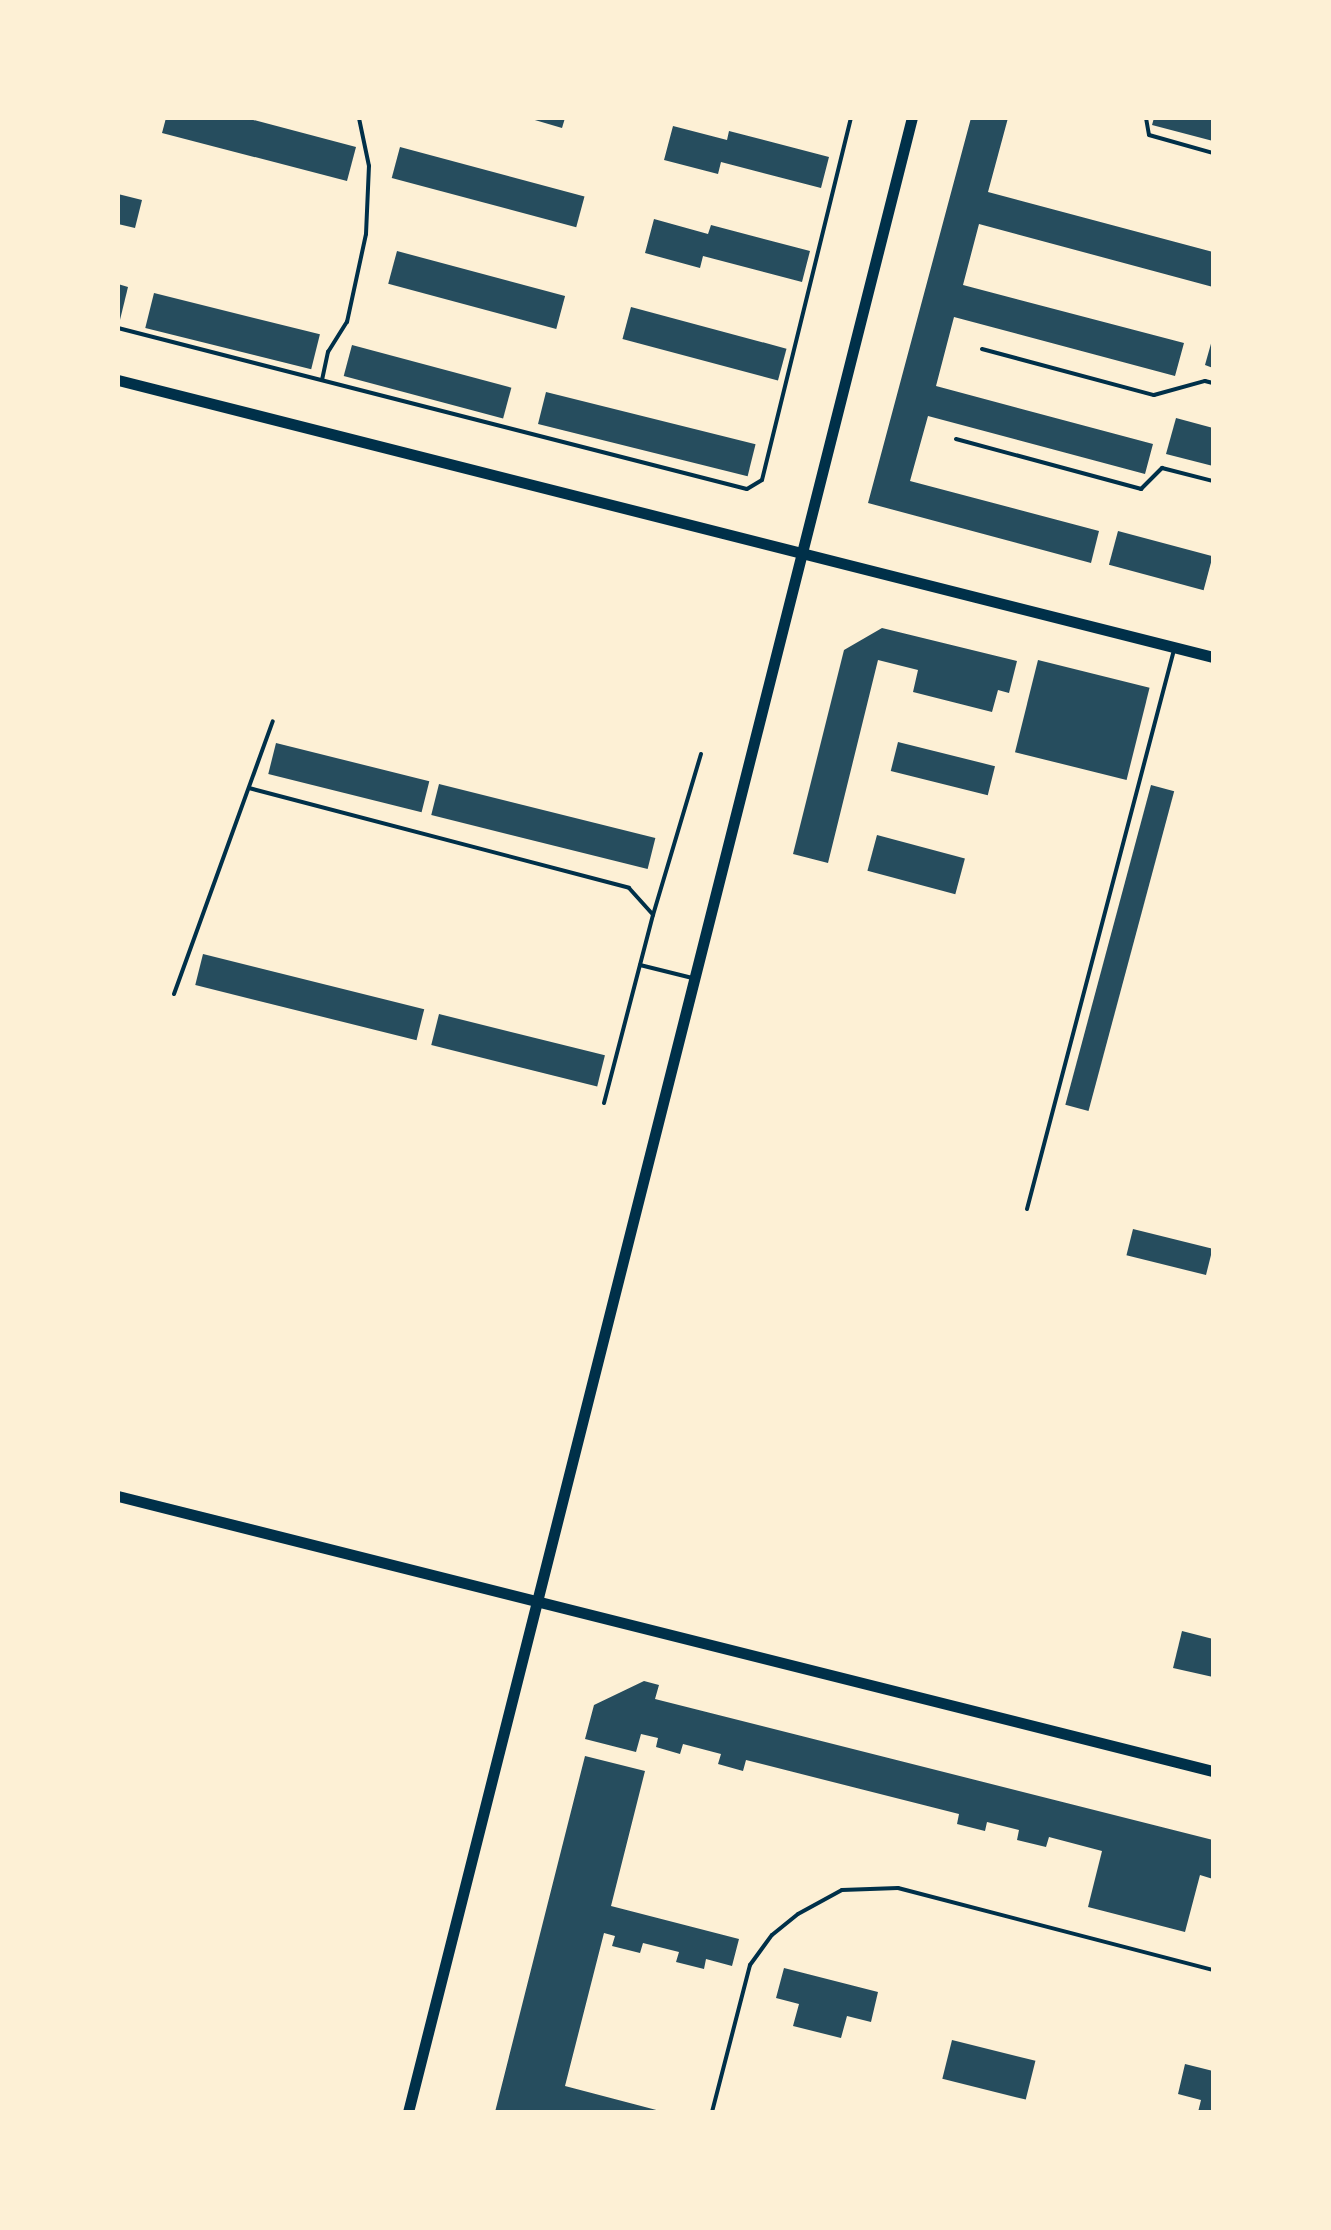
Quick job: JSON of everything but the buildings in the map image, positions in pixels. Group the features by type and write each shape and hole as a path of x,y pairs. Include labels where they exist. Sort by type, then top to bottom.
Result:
{"street":[{"path":"408,2112 697,979 912,118"},
{"path":"118,380 1213,657"},
{"path":"118,1496 1213,1771"}],"lane":[{"path":"322,380 328,352 347,322 366,234 369,166 359,118"},
{"path":"118,328 747,489 762,480 851,118"},
{"path":"1146,118 1145,130 1149,135 1213,153"},
{"path":"982,349 1154,395 1205,381 1213,383"},
{"path":"956,439 1141,489 1162,468 1213,481"},
{"path":"1027,1209 1174,647"},
{"path":"174,994 273,721"},
{"path":"604,1103 653,915 701,754"},
{"path":"249,788 629,888 653,915"},
{"path":"640,965 697,979"},
{"path":"712,2112 750,1965 772,1935 798,1914 842,1890 871,1886 898,1888 1213,1970"}]}
